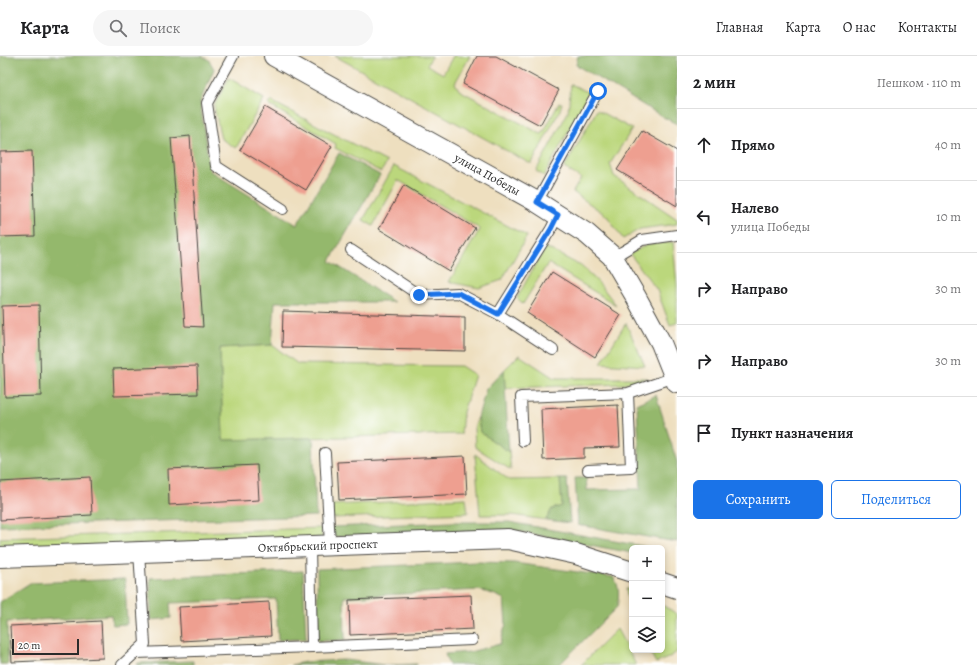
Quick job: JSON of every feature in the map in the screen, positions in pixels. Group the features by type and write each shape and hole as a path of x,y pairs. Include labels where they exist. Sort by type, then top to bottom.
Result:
{"street":[{"name":"улица Победы","path":"274,56 537,202 587,234 612,256 636,296 661,343 676,380"},
{"name":"Октябрьский проспект","path":"0,557 508,539 576,554 629,571"},
{"path":"665,583 677,588"}],"lane":[{"path":"233,56 207,103 216,166 283,209"},
{"path":"537,202 598,91"},
{"path":"498,314 551,229 558,215"},
{"path":"612,256 642,240 677,235"},
{"path":"351,250 419,295 458,293 498,314 553,350"},
{"path":"523,441 521,397 628,393 676,380"},
{"path":"588,470 631,468 628,393"},
{"path":"325,453 330,545"},
{"path":"310,546 312,647"},
{"path":"122,665 145,644 139,552"},
{"path":"136,652 312,647 472,640"}],"green space":[{"path":"0,56 202,56 209,60 214,69 200,102 210,171 297,225 339,153 380,175 330,261 394,302 275,302 272,345 220,348 223,440 313,438 316,516 0,526"},
{"path":"335,56 432,56 427,65 443,74 453,56 470,56 455,83 459,90 541,134 543,133 559,103 562,103 560,110 532,163 529,163"},
{"path":"578,56 677,56 677,124 576,65"},
{"path":"229,78 264,99 236,148 221,139 214,106"},
{"path":"571,84 589,93 544,176 536,171 568,112"},
{"path":"271,101 387,162 381,172 335,148 336,144 269,105"},
{"path":"597,110 632,129 610,164 614,176 677,219 677,224 640,229 623,239 607,216 573,192 581,178 564,168"},
{"path":"394,166 527,236 502,280 479,288 449,282 480,229 398,180 373,226 363,220"},
{"path":"673,242 677,285 677,323 670,325 657,290 630,254 648,244"},
{"path":"545,247 581,266 599,283 616,305 548,263 523,304 517,298"},
{"path":"626,323 645,366 601,363"},
{"path":"272,345 298,364 461,366 475,375 463,412 461,434 223,440 220,348"},
{"path":"519,355 554,378 648,378 624,384 505,388 504,370"},
{"path":"504,370 509,452 480,432 478,417 486,389"},
{"path":"656,395 677,462 677,542 578,525 575,478 586,478 587,490 641,489 637,404"},
{"path":"478,417 480,432 509,452 511,470 475,447 474,428"},
{"path":"475,454 509,480 560,479 562,506 552,509 546,520 512,515 480,515"},
{"path":"560,479 567,479 570,523 546,520 552,509 562,506"},
{"path":"466,498 468,513 332,518 332,505"},
{"path":"452,522 509,522 636,545 629,545 629,552 511,530 331,537 331,527"},
{"path":"321,528 322,538 0,549 0,538"},
{"path":"477,562 514,563 613,577 618,587 617,607 559,665 449,665 445,654 470,652 500,644 506,624 504,599 478,590 344,597 345,640 318,641 317,569"},
{"path":"303,571 306,639 278,640 276,599 170,603 171,618 151,620 150,578"},
{"path":"125,579 127,624 113,625 111,615 7,622 8,664 0,664 0,602 30,583"},
{"path":"626,588 629,590 629,606"},
{"path":"665,607 677,614 677,652 656,663 651,653 665,653"},
{"path":"617,629 636,665 581,665"},
{"path":"345,660 385,665 291,665 305,662"},
{"path":"193,661 193,665 136,665 138,663"},
{"path":"417,664 417,665 385,665"}],"building":[{"path":"477,56 496,56 559,90 540,125 463,84"},
{"path":"265,107 332,146 306,190 240,150"},
{"path":"642,131 677,151 677,206 617,170"},
{"path":"190,136 203,327 185,326 171,138"},
{"path":"32,151 35,236 0,237 0,152"},
{"path":"404,185 475,228 449,271 379,229"},
{"path":"552,272 621,315 595,357 527,313"},
{"path":"39,305 41,396 5,397 2,306"},
{"path":"283,311 465,317 465,351 282,347"},
{"path":"197,366 198,394 114,396 113,369"},
{"path":"618,405 620,447 584,448 584,458 543,460 541,409"},
{"path":"465,456 467,494 339,500 337,462"},
{"path":"257,465 259,500 169,505 168,469"},
{"path":"90,477 92,515 0,520 0,482"},
{"path":"471,595 473,629 350,635 349,600"},
{"path":"269,602 271,636 181,641 179,607"},
{"path":"101,621 103,658 12,662 10,626"}],"route":[{"path":"419,295 458,293 498,314 551,229 558,215 537,202 598,91"}]}
